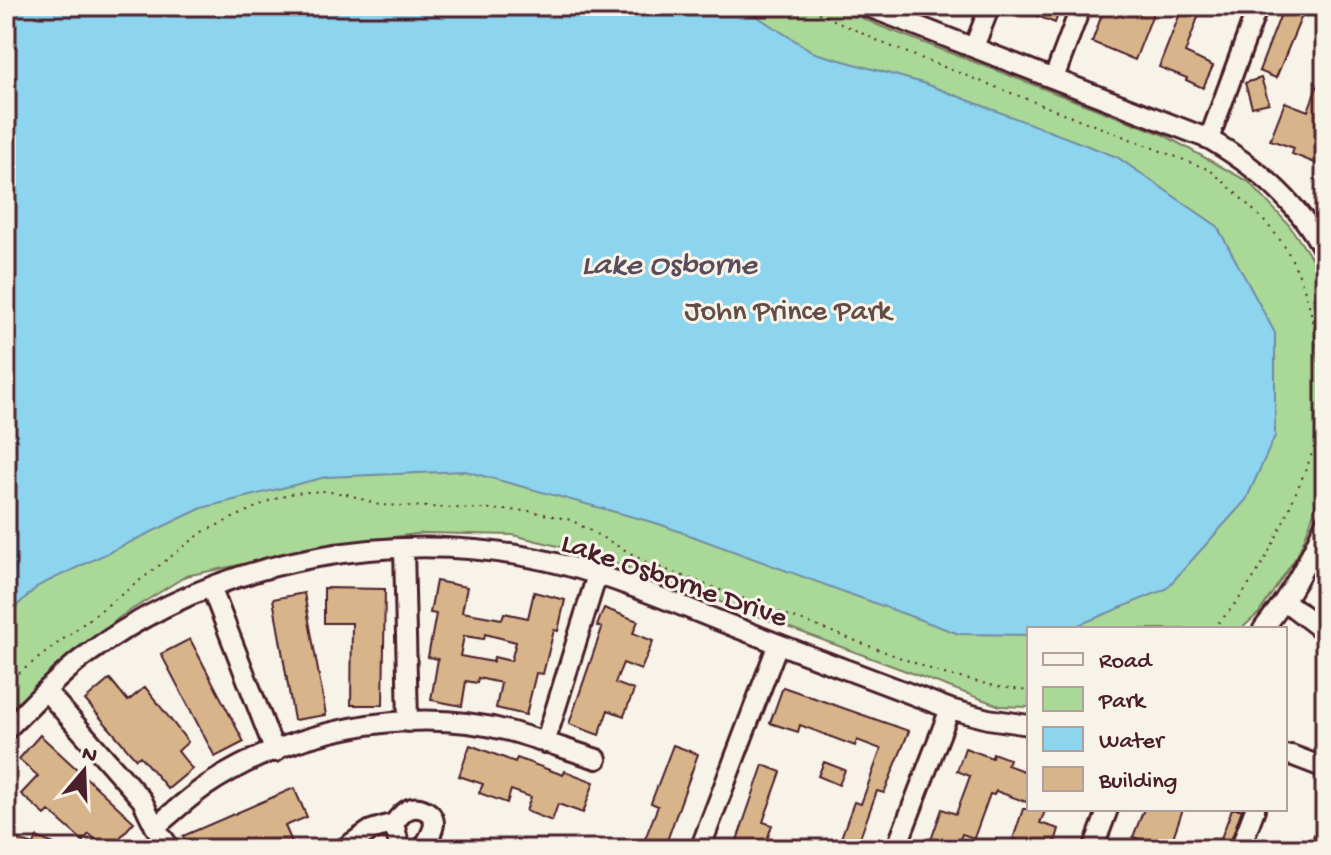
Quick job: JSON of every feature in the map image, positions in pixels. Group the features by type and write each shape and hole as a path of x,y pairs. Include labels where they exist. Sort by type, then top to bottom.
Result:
{"street":[{"path":"866,6 899,12 974,47 1209,139 1249,165 1286,197 1325,253"},
{"path":"974,47 990,6"},
{"path":"1054,78 1081,6"},
{"path":"1209,139 1258,6"},
{"path":"1265,627 1286,602 1325,523"},
{"path":"404,548 408,722"},
{"name":"Lake Osborne Drive","path":"6,730 80,660 136,624 211,587 285,564 339,553 404,548 466,549 514,555 597,575 950,709 1027,725"},
{"path":"545,743 597,575"},
{"path":"211,587 275,752"},
{"path":"1286,602 1325,632"},
{"path":"700,849 778,644"},
{"path":"46,691 142,800 155,827 171,849"},
{"path":"896,849 950,709"},
{"path":"155,827 204,788 262,756 351,726 435,720 507,730 597,759"},
{"path":"1287,756 1325,768"},
{"path":"343,849 371,830 394,823 413,807 426,810 434,823 423,849"},
{"path":"1093,849 1107,811"},
{"path":"1240,849 1254,811"},
{"path":"394,823 400,849"},
{"path":"1320,849 1325,837"}],"path":[{"path":"804,6 887,45 1210,170 1286,247 1312,314 1318,341 1320,398 1316,439 1263,564 1234,608 1214,627"},
{"path":"6,683 203,532 269,501 294,493 322,491 347,494 379,505 493,508 530,511 571,520 648,563 944,674 1027,691"}],"green space":[{"name":"Lake Osborne","path":"6,6 835,6 1162,134 1249,182 1289,225 1312,259 1325,288 1325,476 1298,554 1259,613 1243,627 1027,627 1027,707 1000,706 594,555 513,535 424,533 339,544 186,576 120,617 6,713"}],"water":[{"name":"Lake Osborne","path":"6,6 740,6 815,53 923,83 1117,157 1217,226 1275,333 1275,436 1246,500 1166,589 1074,627 1027,627 1027,635 959,634 659,524 465,471 326,477 202,508 38,586 6,616"}],"building":[{"path":"1012,6 1061,6 1055,23"},
{"path":"1105,6 1156,6 1135,60 1092,42"},
{"path":"1183,6 1202,6 1185,53 1213,66 1203,88 1159,67"},
{"path":"1284,6 1306,6 1276,78 1259,71"},
{"path":"1324,68 1325,121 1320,135 1325,136 1325,167 1292,154 1294,148 1270,140 1285,102 1308,111"},
{"path":"1261,78 1269,103 1252,107 1245,83"},
{"path":"436,581 467,587 462,612 502,619 504,613 528,618 534,592 565,600 543,674 536,673 526,715 496,708 501,683 478,678 477,683 466,681 462,706 431,700 438,659 428,657 436,614 430,613","holes":["485,634 516,642 511,661 494,657 493,662 460,656 464,636 484,639"]},
{"path":"324,588 385,589 383,705 351,705 352,623 324,623"},
{"path":"304,593 326,715 294,720 273,599"},
{"path":"604,608 638,621 633,633 653,641 641,670 623,663 615,683 634,690 624,716 608,710 599,735 569,724 602,628 597,626"},
{"path":"190,639 244,742 215,757 161,654"},
{"path":"110,679 128,701 145,687 188,742 178,751 192,769 168,789 140,756 136,759 85,700"},
{"path":"783,687 909,731 884,793 877,791 856,849 837,849 854,802 861,804 881,749 857,740 855,746 800,725 798,732 770,723"},
{"path":"40,735 134,822 110,849 89,834 83,841 49,811 45,815 21,794 38,776 19,759"},
{"path":"470,745 515,762 517,758 563,775 565,771 594,782 583,813 558,804 552,821 526,811 531,797 511,790 507,803 479,793 483,784 459,776"},
{"path":"673,745 698,754 664,849 641,849 658,806 651,803"},
{"path":"965,748 992,758 993,753 1009,759 1007,765 1027,772 1027,802 996,791 994,795 990,794 974,838 962,834 956,849 934,849 937,843 931,840 942,809 956,814 970,776 957,771"},
{"path":"824,762 845,770 839,785 818,776"},
{"path":"763,765 781,772 763,822 772,825 764,849 734,849"},
{"path":"294,788 307,817 285,826 295,849 189,849 183,836"},
{"path":"1023,809 1045,811 1040,823 1059,829 1053,849 1015,849 1018,840 1013,839"},
{"path":"1143,811 1182,811 1169,849 1133,837"},
{"path":"1231,811 1241,811 1228,849 1217,849"},
{"path":"6,836 34,845 37,837 66,849 6,849"}],"park label":[{"name":"John Prince Park","path":"788,309"}]}
